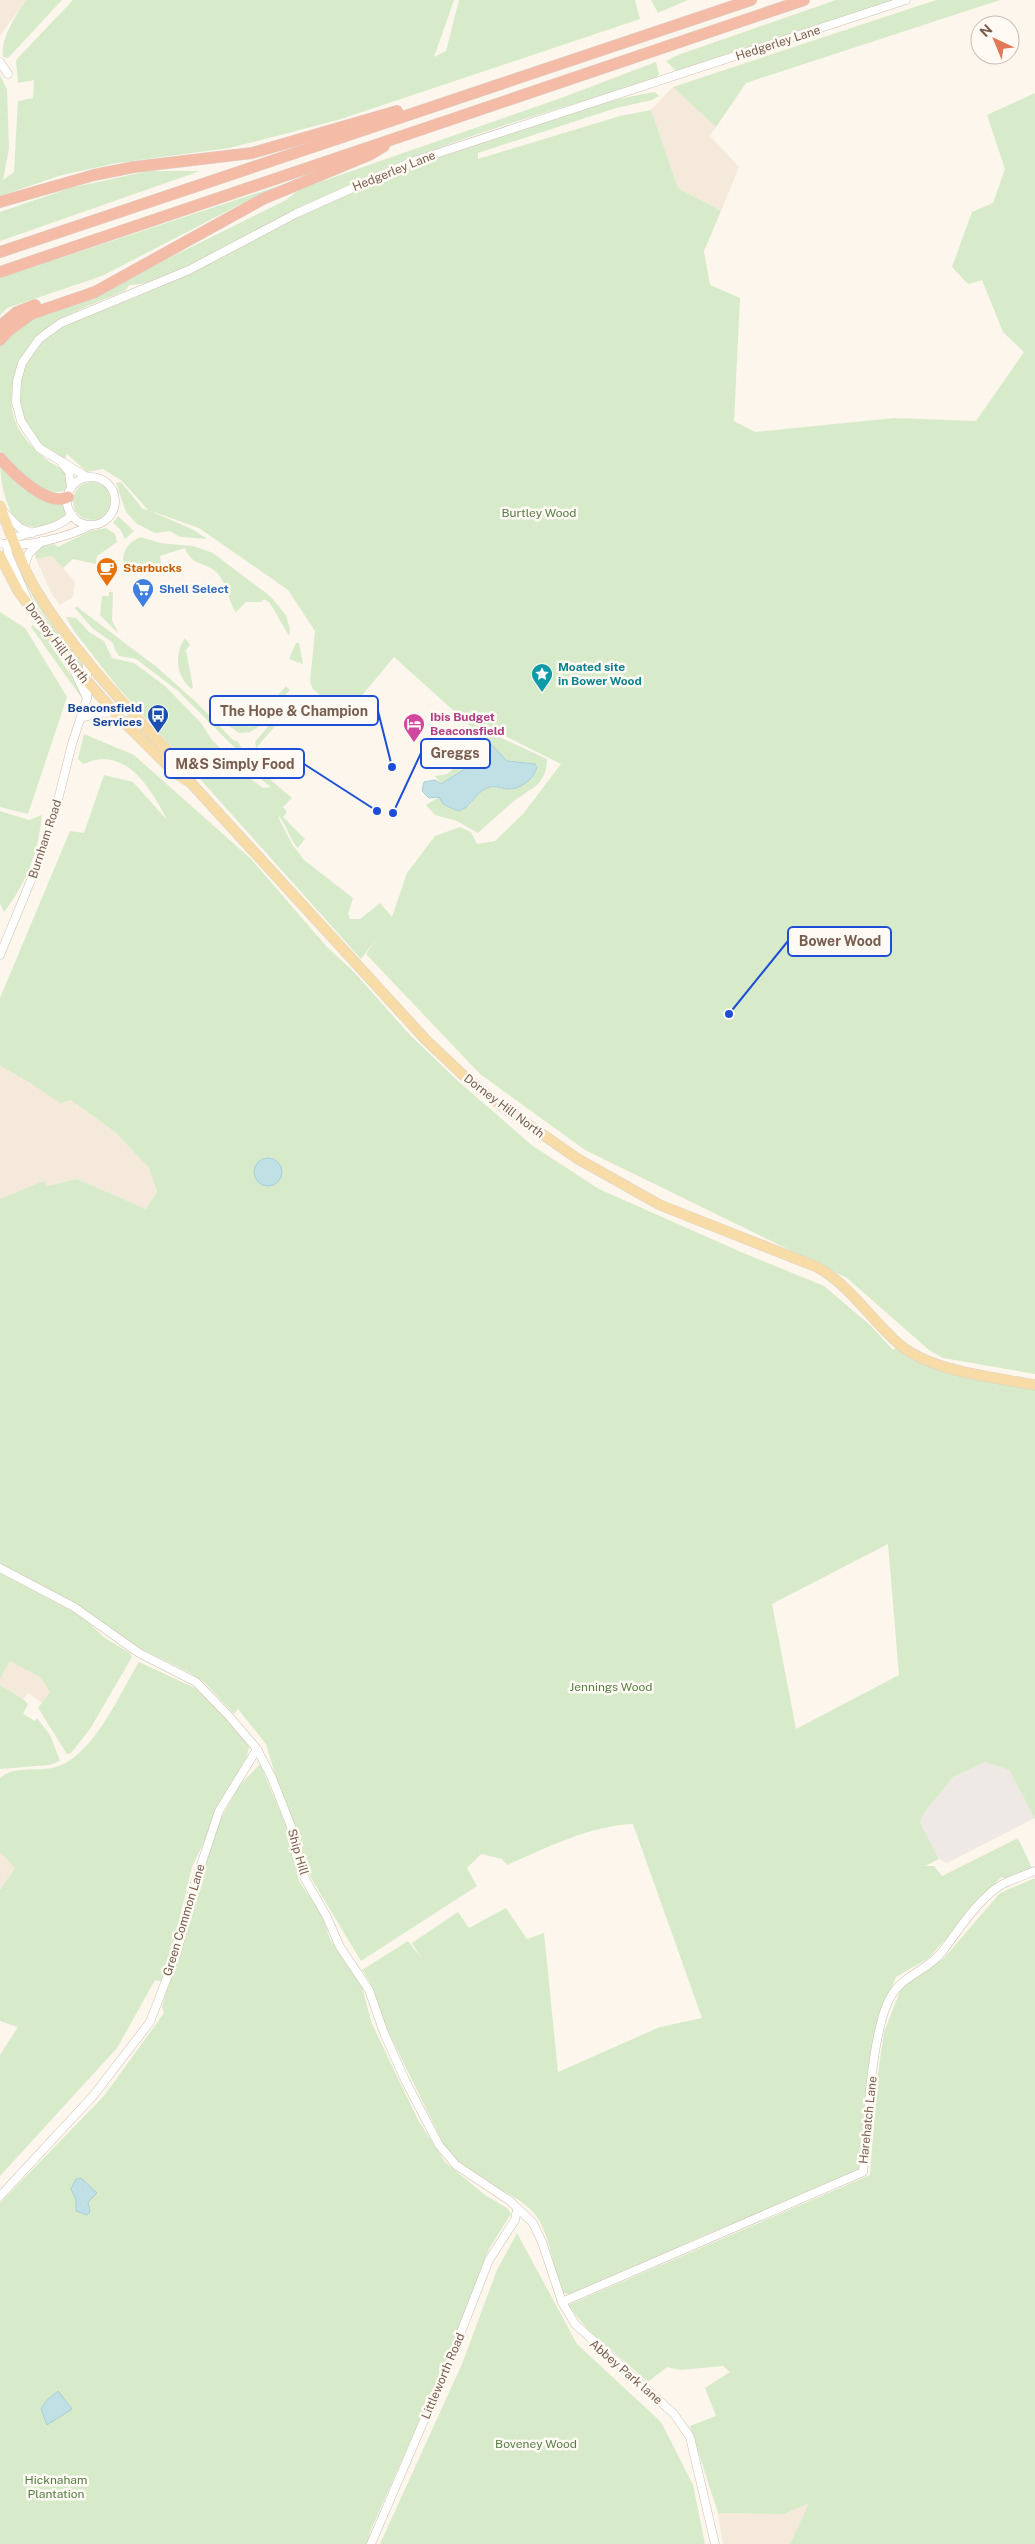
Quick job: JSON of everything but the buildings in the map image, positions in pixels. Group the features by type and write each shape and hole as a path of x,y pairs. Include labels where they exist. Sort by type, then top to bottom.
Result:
{"highway":[{"path":"0,252 751,0"},
{"path":"0,272 804,0"},
{"path":"0,202 94,175 134,167 252,153 386,113 431,106"},
{"path":"0,340 8,330 31,314 94,292 263,199 369,155 400,136"},
{"path":"0,326 12,316 28,308 124,274"},
{"path":"0,458 11,472 38,491 58,499 69,492"}],"main road":[{"name":"Dorney Hill North","path":"0,507 8,543 49,610 88,662 182,767 191,783 426,1040 464,1076 503,1107 578,1159 660,1205 817,1267 831,1275 888,1333 909,1351 939,1365 1035,1385"},
{"name":"Dorney Hill North","path":"0,556 31,609 88,684 174,772 191,783"}],"street":[{"name":"Hedgerley Lane","path":"87,478 39,448 21,422 16,402 17,381 22,363 39,339 61,323 189,270 297,213 411,162 906,0"},
{"path":"0,62 8,74"},
{"name":"Hedgerley Lane","path":"59,462 69,472 69,492"},
{"path":"8,543 42,541 73,534 105,520 110,515 115,500 111,487 106,482 94,477 87,478 69,492 72,514 77,520 90,525"},
{"path":"0,507 20,528 34,533"},
{"path":"8,543 62,524 72,514"},
{"path":"24,567 29,553 42,541"},
{"path":"8,543 8,554 28,596 31,609"},
{"name":"Burnham Road","path":"0,955 43,851 86,698 88,662"},
{"path":"72,664 86,698"},
{"path":"81,718 99,714 132,712"},
{"name":"Ship Hill","path":"0,1568 74,1607 138,1653 196,1682 257,1748 272,1778 292,1828 296,1855 304,1879 327,1917 340,1947 369,1990 384,2033 406,2082 439,2145 456,2165 510,2201 517,2210"},
{"name":"Green Common Lane","path":"0,2196 93,2096 150,2022 178,1949 193,1889 219,1811 257,1748"},
{"name":"Harehatch Lane","path":"562,2302 863,2172 878,2038 886,2006 892,1993 904,1980 939,1956 988,1896 1002,1884 1035,1871"},
{"name":"Abbey Park lane","path":"517,2210 533,2223 542,2242 562,2302 586,2337 674,2414 690,2437 714,2544"},
{"name":"Littleworth Road","path":"371,2544 452,2355 489,2260 515,2220 517,2210"}],"shaded area":[{"path":"0,0 26,0 0,36"},
{"path":"673,87 716,127 710,136 739,167 721,211 678,188 651,110"},
{"path":"52,556 75,582 73,597 60,605 52,594 36,559"},
{"path":"0,1066 71,1100 115,1132 149,1168 157,1192 146,1209 77,1179 46,1186 45,1182 0,1199"},
{"path":"10,1661 40,1677 50,1692 42,1703 28,1693 23,1699 0,1685 0,1679"},
{"path":"985,1762 1009,1770 1035,1818 947,1863 939,1859 920,1823 924,1813 953,1777"},
{"path":"0,1852 15,1868 0,1890"},
{"path":"809,2503 790,2544 723,2544 718,2513 784,2514"}],"green space":[{"path":"26,0 62,0 8,58 3,57 6,35"},
{"path":"73,0 454,0 434,57 446,51 459,0 635,0 640,19 341,119 229,148 117,163 62,175 0,196 0,75 7,89 9,148 3,180 14,172 18,101 33,98 34,80 18,83 16,60"},
{"path":"651,0 688,0 658,13"},
{"path":"836,0 894,0 678,73 666,61 678,55"},
{"path":"936,0 1000,0 746,83 716,127 673,87"},
{"path":"656,62 659,74 656,79 490,130 388,168 295,210 190,266 157,280 129,285 125,291 88,306 55,323 40,334 28,348 19,364 13,384 12,403 15,421 27,441 65,473 67,480 64,491 46,490 30,481 0,450 0,347 11,332 31,319 163,261 286,200 300,189 561,98"},
{"name":"Burtley Wood","path":"655,92 659,96 652,100 616,108 478,153 478,159 620,116 651,110 678,188 721,211 704,251 710,285 740,298 734,421 755,432 894,418 976,421 1024,352 1003,332 982,280 968,284 952,267 972,212 993,203 1005,169 987,115 1035,93 1035,1374 943,1358 929,1350 847,1278 585,1150 480,1074 366,954 377,938 361,959 116,685 74,631 66,617 76,618 89,632 104,641 112,658 134,663 165,686 201,723 212,740 233,761 240,771 263,788 271,787 250,771 239,752 178,691 136,659 119,656 113,643 92,628 75,608 76,606 158,668 197,703 232,739 238,742 251,763 292,798 283,807 287,812 283,817 305,839 298,848 278,815 279,819 292,844 304,860 353,898 348,914 350,919 360,919 380,903 392,917 407,873 435,836 460,827 471,832 477,844 495,841 523,814 561,764 507,737 495,735 547,759 541,781 513,802 478,833 457,821 435,815 426,805 439,797 468,807 485,789 496,787 508,789 523,785 534,775 537,765 507,761 487,741 479,747 468,767 441,784 435,776 447,774 460,763 462,751 471,745 469,744 474,737 471,734 475,730 394,657 344,717 313,689 310,682 315,631 288,590 199,528 148,510 122,481 103,469 87,472 67,454 65,459 44,447 24,421 20,403 20,391 24,370 34,351 50,334 73,321 156,288 336,199 396,174 487,139 549,119 615,100"},
{"path":"149,171 200,171 0,241 0,212 70,188"},
{"path":"287,183 239,205 102,276 7,308 0,315 0,278"},
{"path":"0,462 62,502 65,514 63,521 54,526 40,528 26,525 17,520 9,508 4,493"},
{"path":"92,482 105,488 111,501 105,514 92,520 79,514 73,501 79,488"},
{"path":"121,482 143,509 194,530 207,539 180,537 170,531 155,533 137,524 126,512 116,483"},
{"path":"118,516 134,531 125,539 120,529 113,523"},
{"path":"106,528 115,534 117,542 97,556 96,564 73,559 63,568 52,556 36,559 34,552 43,546 54,544 58,547 90,531"},
{"path":"141,537 160,543 193,546 213,553 270,596 286,615 290,630 289,636 270,603 264,599 261,602 246,602 236,612 221,578 213,569 192,559 185,548 160,556 161,564 151,566 141,572 132,573 126,571 123,560 125,550 131,543"},
{"path":"18,564 46,616 85,668 81,671 39,608 16,565"},
{"path":"109,592 113,592 112,620 118,633 100,615 102,596 109,596"},
{"path":"0,612 25,628 67,697 28,814 0,807"},
{"path":"33,625 46,638 81,691 81,697 31,627"},
{"path":"185,638 190,645 186,650 193,687 191,689 182,678 178,665 179,651"},
{"path":"296,643 299,643 303,664 289,659"},
{"path":"286,686 290,690 257,728 250,732 239,733 222,721 224,718 250,727"},
{"path":"285,706 288,711 257,747 261,753 258,755 255,742"},
{"name":"Jennings Wood","path":"84,734 134,755 251,859 327,947 353,971 410,1035 459,1082 533,1146 599,1189 741,1252 824,1286 870,1325 893,1350 897,1348 1035,1389 1035,1819 1009,1770 985,1762 953,1777 924,1813 920,1823 939,1859 925,1866 934,1866 942,1876 1018,1838 1032,1868 1006,1879 1001,1877 929,1958 896,1977 877,2022 860,2172 702,2236 574,2295 562,2293 548,2241 534,2213 515,2198 463,2167 454,2159 443,2143 384,2023 370,1982 362,1970 408,1941 422,1959 412,1943 458,1912 469,1928 506,1908 527,1939 544,1933 558,2072 660,2027 702,2018 633,1824 584,1833 507,1865 502,1859 481,1854 467,1868 477,1886 361,1961 305,1868 296,1829 277,1781 266,1744 238,1709 234,1714 205,1683 190,1673 131,1644 0,1564 0,1199 44,1181 47,1186 77,1179 146,1209 157,1192 149,1168 115,1132 71,1100 60,1103 29,1082 0,1066 0,998 70,831 84,833 104,775 133,782 168,821 150,790 125,765 102,759 83,764 78,759","holes":["888,1544 899,1675 796,1729 772,1604"]},
{"path":"0,811 29,820 42,815 38,842 30,866 19,890 4,912 0,903"},
{"path":"0,1573 81,1616 105,1638 130,1653 132,1657 90,1729 71,1753 67,1754 38,1708 50,1692 40,1677 10,1661 0,1679"},
{"path":"139,1662 195,1688 220,1710 249,1747 247,1756 192,1867 164,1982 155,1980 117,2048 0,2176 0,2055 18,2027 0,2021 0,1890 15,1868 0,1852 0,1778 5,1774 18,1770 52,1768 66,1762 80,1752 103,1724"},
{"path":"0,1685 28,1704 23,1714 35,1721 37,1718 50,1735 60,1761 49,1765 0,1769"},
{"name":"Hicknaham Plantation","path":"260,1764 287,1828 299,1881 322,1915 330,1939 362,1987 372,2024 418,2120 445,2162 485,2195 507,2208 511,2214 489,2249 449,2354 370,2532 368,2544 0,2544 0,2203 104,2096 164,2013 162,2006 194,1900 202,1864 214,1831 239,1786"},
{"path":"1035,1878 1035,2544 790,2544 809,2503 784,2514 718,2513 690,2426 716,2416 705,2388 730,2372 723,2366 680,2370 667,2367 648,2382 587,2329 568,2305 870,2175 877,2081 884,2032 902,1986 944,1958 1000,1893"},
{"name":"Boveney Wood","path":"517,2233 577,2344 661,2422 693,2485 705,2544 380,2544 462,2364 497,2270"}],"water":[{"path":"485,741 489,742 507,761 535,764 537,767 533,776 522,785 513,789 488,788 481,792 466,807 458,811 443,804 439,797 429,798 422,791 424,782 435,780 441,784 468,767"},
{"path":"268,1158 278,1162 282,1172 278,1182 268,1186 258,1182 254,1172 258,1162"},
{"path":"81,2178 97,2193 88,2202 90,2212 87,2215 76,2211 76,2200 71,2189 76,2179"},
{"path":"58,2391 72,2409 47,2425 41,2409 47,2400"}],"place":[{"name":"Starbucks","path":"107,587"},
{"name":"Shell Select","path":"143,608"},
{"name":"Moated site in Bower Wood","path":"542,693"},
{"name":"Beaconsfield Services","path":"158,734"},
{"name":"Ibis Budget Beaconsfield","path":"414,743"},
{"name":"The Hope & Champion","path":"392,767"},
{"name":"M&S Simply Food","path":"377,811"},
{"name":"Greggs","path":"393,813"},
{"name":"Bower Wood","path":"729,1014"}]}
